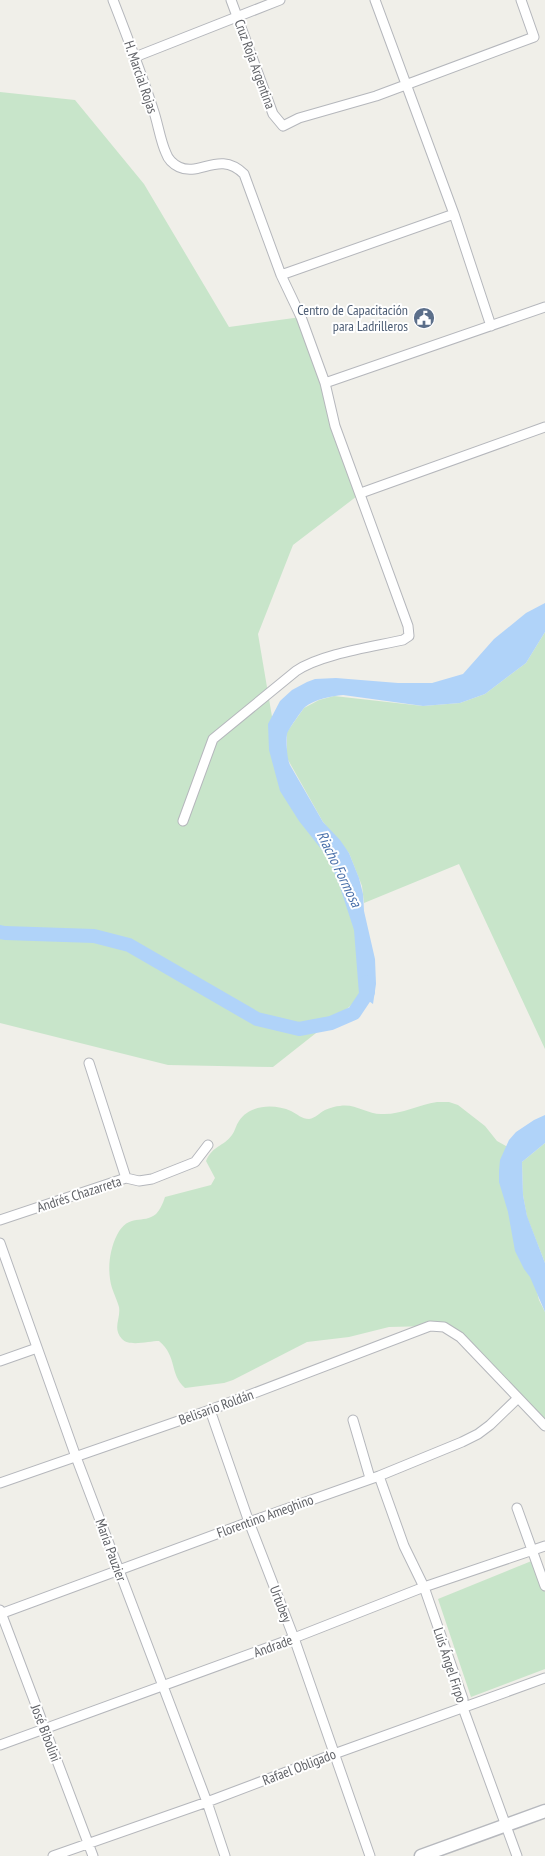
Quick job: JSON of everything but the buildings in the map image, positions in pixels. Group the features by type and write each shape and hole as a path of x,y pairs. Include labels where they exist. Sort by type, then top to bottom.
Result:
{"main road":[{"path":"421,1856 545,1812"}],"street":[{"name":"H. Marcial Rojas","path":"114,0 136,57 166,154 172,163 180,168 188,169 228,164 237,167 244,174 281,275"},
{"name":"Cruz Roja Argentina","path":"231,0 273,114 283,126 299,118 346,106 406,85"},
{"path":"136,57 280,0"},
{"path":"375,0 454,214 491,326"},
{"path":"406,85 534,37 521,0"},
{"path":"183,821 213,739 296,670 320,659 403,640 409,636 408,626 335,426 325,383 301,317 281,275 454,214"},
{"path":"325,383 545,308"},
{"path":"361,493 545,427"},
{"path":"89,1063 126,1178"},
{"name":"Andrés Chazarreta","path":"0,1220 126,1178 139,1181 152,1179 195,1162 208,1145"},
{"name":"María Pauzier","path":"0,1244 76,1457 225,1856"},
{"name":"Belisario Roldán","path":"0,1483 210,1410 430,1326 444,1327 460,1337 518,1398"},
{"path":"0,1361 37,1348"},
{"path":"518,1398 545,1426"},
{"name":"Florentino Ameghino","path":"0,1613 375,1477 462,1442 478,1434 518,1398"},
{"name":"Urtubey","path":"210,1410 249,1522 294,1638 370,1856"},
{"name":"Luis Ángel Firpo","path":"353,1420 404,1546 424,1587 463,1700 463,1708 517,1856"},
{"path":"517,1508 545,1586"},
{"name":"Andrade","path":"0,1745 294,1638 424,1587 545,1546"},
{"name":"José Bibolini","path":"0,1613 94,1856"},
{"name":"Rafael Obligado","path":"53,1856 545,1678"}],"green space":[{"path":"0,92 75,100 144,184 229,327 301,317 361,493 293,545 258,634 279,758 344,873 368,992 273,1067 168,1065 0,1023"},
{"path":"545,632 545,1049 459,864 364,903 362,886 349,853 323,822 287,758 287,732 304,708 319,700 334,696 423,706 460,703 485,694 526,663"},
{"path":"437,1102 449,1102 458,1105 485,1126 497,1141 517,1152 509,1179 539,1300 545,1312 545,1426 460,1337 430,1326 389,1327 349,1337 307,1342 233,1380 185,1388 177,1377 169,1353 159,1341 129,1343 119,1335 117,1327 119,1307 112,1288 109,1268 114,1241 117,1235 131,1221 146,1219 156,1214 165,1197 211,1185 215,1178 206,1161 215,1149 232,1135 244,1115 263,1107 278,1107 309,1119 314,1118 327,1109 345,1105 376,1114 388,1114"},
{"path":"545,1143 545,1263 527,1217 523,1195 522,1162"},
{"path":"534,1560 545,1592 545,1669 471,1697 438,1599"}],"water":[{"path":"545,603 545,632 526,663 485,694 460,703 423,706 343,695 328,697 305,707 287,734 287,750 290,765 323,822 349,853 359,878 375,959 376,984 373,1004 359,994 354,930 329,859 299,821 280,791 269,750 268,724 280,701 292,690 315,679 336,678 398,683 432,683 463,674 494,639 526,613"},
{"path":"545,1115 545,1143 522,1162 523,1195 527,1216 545,1263 545,1312 530,1277 515,1251 508,1212 499,1182 499,1171 500,1160 509,1140 516,1132"}],"waterway":[{"name":"Riacho Formosa","path":"0,932 94,936 129,945 257,1019 299,1029 331,1023 354,1013 368,992 367,982"}],"place":[{"name":"Centro de Capacitación para Ladrilleros","path":"424,318"}]}
